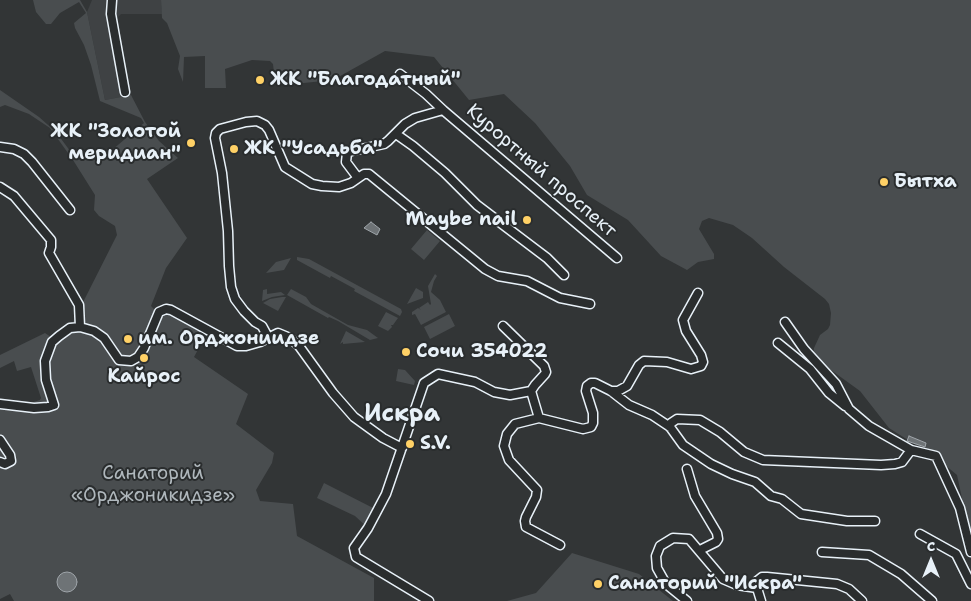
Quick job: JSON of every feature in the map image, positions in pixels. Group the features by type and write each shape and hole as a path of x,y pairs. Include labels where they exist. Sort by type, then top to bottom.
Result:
{"street":[{"path":"112,0 111,14 125,92"},
{"name":"Курортный проспект","path":"400,74 426,94 617,258"},
{"name":"Курортный проспект","path":"358,178 346,162 347,153 384,144 405,124 415,118 443,110"},
{"path":"268,337 262,326 255,322 235,299 231,287 222,173 216,143 216,132 220,129 246,122 257,121 265,125 285,167 312,184 339,187 351,183 364,174 372,176 485,269 498,276 527,281 560,298 590,304"},
{"path":"396,134 444,173 477,205 547,258 564,275"},
{"path":"0,147 14,149 24,154 70,210"},
{"path":"0,187 14,196 51,240 49,253 79,305 80,327"},
{"path":"611,391 618,391 627,386 639,365 644,361 667,362 691,368 700,366 703,359 686,331 683,320 698,293"},
{"path":"0,404 34,408 54,405 46,380 45,370 49,348 59,336 70,328 88,328 100,334 116,356 120,360 127,362 138,357 147,342 159,312 166,309 237,346 246,346 260,342 278,333 290,338 299,346 354,418 383,438 402,448"},
{"path":"785,322 804,349 836,384 849,409"},
{"path":"429,601 356,557 354,548 368,528 386,494 424,383 438,374 475,382 498,394 510,395 531,390 545,374 546,369 503,326"},
{"path":"778,343 810,368 829,392 869,426 912,450 936,456 960,508 971,552"},
{"path":"560,545 526,527 526,517 536,497 537,490 510,460 504,446 507,434 515,424 538,418 583,429 591,426 594,420 586,391 591,383 611,391 629,405 652,415 670,427 678,440 687,448 720,469 755,482 771,496 782,499 805,516 847,521 874,521"},
{"path":"531,390 538,418"},
{"path":"670,427 671,422 677,419 700,420 720,432 744,452 763,460 881,466 902,462 912,450"},
{"path":"0,440 10,455 11,461 4,464 0,462"},
{"path":"686,469 695,496 717,533 718,539 716,542 700,550"},
{"path":"920,534 956,554 971,584"},
{"path":"688,601 661,578 657,568 657,551 666,541 673,538 689,539 723,579 732,584 757,588"},
{"path":"822,552 869,555 901,574 932,601"},
{"path":"761,601 757,581 767,576 837,584 849,589 862,601"}],"shaded area":[{"path":"92,0 161,0 162,14 121,14 117,18 131,95 105,100 87,12"},
{"path":"371,222 380,229 377,235 364,228"},
{"path":"909,436 926,443 925,447 907,441"},
{"path":"67,572 74,575 77,582 74,589 67,592 60,589 57,582 60,575"}],"green space":[{"name":"Санаторий «Орджоникидзе»","path":"33,0 80,0 87,12 105,100 131,95 145,122 159,141 178,158 147,179 187,238 166,268 151,306 161,316 170,313 208,331 194,357 248,394 236,424 274,453 272,463 256,490 260,501 293,504 297,536 374,578 374,601 14,601 10,594 0,599 0,405 24,405 41,398 31,367 17,371 14,361 0,368 0,355 45,333 51,337 52,342 70,328 117,235 115,226 99,216 94,210 95,195 50,128 29,114 5,105 0,107 0,90 39,117 56,132 76,159 87,152 112,150 144,123 141,118 100,101 91,65 84,45 75,28 74,23 86,13 79,2 60,13 51,24 46,24 36,12"},
{"path":"161,0 971,0 971,535 957,475 938,459 889,428 860,391 813,357 814,348 820,335 830,325 831,313 829,304 752,238 733,225 709,218 702,221 699,229 714,254 714,259 698,262 687,270 661,256 628,220 587,195 570,166 535,123 504,94 469,100 434,57 385,51 333,80 284,85 275,82 273,64 270,61 252,60 225,69 226,88 205,88 205,56 184,57 183,82 178,69 180,56 167,23 162,18"},
{"path":"427,230 440,241 424,260 411,249"},
{"path":"297,257 309,259 401,309 400,316 354,291 355,289 297,260"},
{"path":"291,258 284,270 266,273 276,262"},
{"path":"435,274 437,276 431,292 440,300 446,312 421,325 415,314 412,315 412,312 418,308 421,310 419,308 428,302 431,304 428,286"},
{"path":"416,288 423,292 423,298 407,304"},
{"path":"267,289 267,294 281,292 285,295 262,301 263,290"},
{"path":"291,289 306,297 311,304 348,325 367,330 378,338 370,340 287,295"},
{"path":"286,297 278,311 263,303 270,299"},
{"path":"386,312 398,318 388,331 378,326"},
{"path":"449,314 455,326 430,339 424,327"},
{"path":"346,331 365,342 343,344 343,342 340,344"},
{"path":"398,369 405,370 415,381 414,385 396,381"},
{"path":"324,483 377,510 368,528 355,516 317,498"},
{"name":"Санаторий \"Искра\"","path":"572,553 639,574 673,601 507,601 536,593"}],"place":[{"name":"ЖК \"Благодатный\"","path":"260,80"},
{"name":"ЖК \"Золотой меридиан\"","path":"191,143"},
{"name":"ЖК \"Усадьба\"","path":"234,149"},
{"name":"Бытха","path":"884,182"},
{"name":"Maybe nail","path":"527,220"},
{"name":"им. Орджониидзе","path":"128,339"},
{"name":"Сочи 354022","path":"406,352"},
{"name":"Кайрос","path":"144,358"},
{"name":"S.V.","path":"410,444"},
{"name":"Санаторий \"Искра\"","path":"598,584"}],"district":[{"name":"Искра","path":"402,415"}]}
